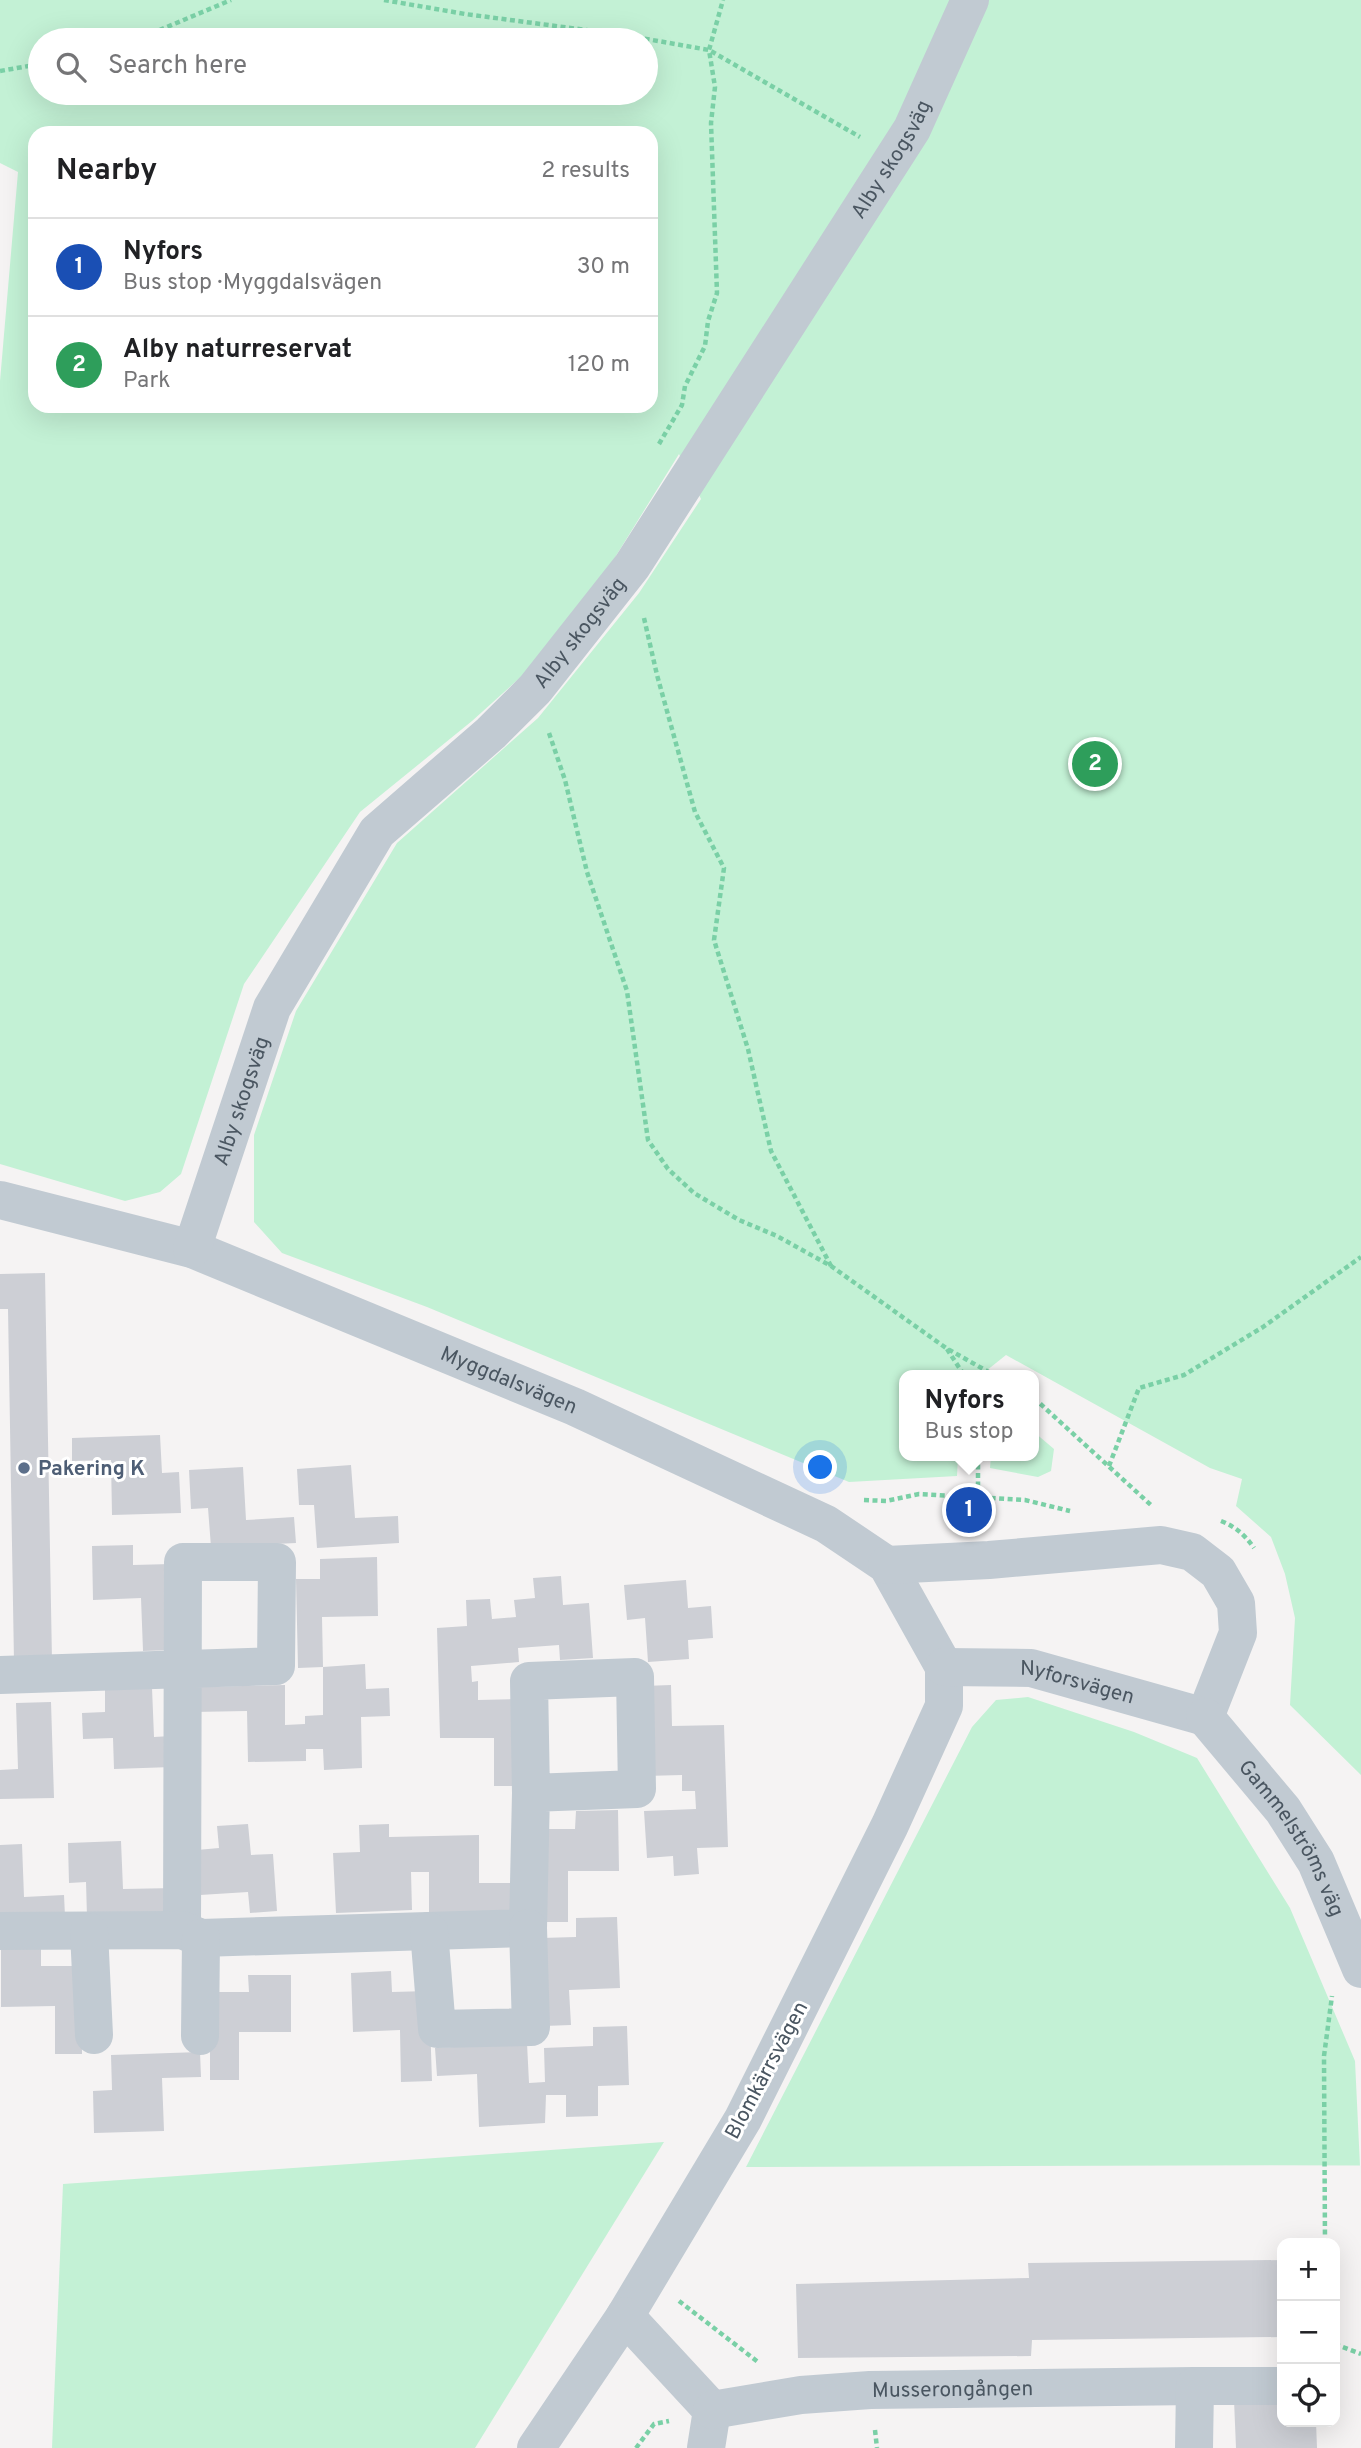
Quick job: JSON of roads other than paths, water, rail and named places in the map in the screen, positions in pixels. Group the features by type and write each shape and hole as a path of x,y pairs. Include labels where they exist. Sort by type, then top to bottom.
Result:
{"street":[{"name":"Alby skogsväg","path":"192,1249 272,1008 377,832 491,733 535,689 632,566 912,130 970,0"},
{"name":"Myggdalsvägen","path":"0,1200 192,1249 575,1407 826,1524 887,1565 944,1667"},
{"path":"887,1565 989,1560 1161,1545 1192,1552 1218,1572 1236,1603 1238,1633 1205,1717"},
{"name":"Nyforsvägen","path":"944,1667 1031,1668 1205,1717"},
{"name":"Blomkärrsvägen","path":"536,2448 625,2316 743,2119 890,1825 944,1706 944,1667"},
{"path":"0,1675 182,1668 191,1934 200,2036"},
{"name":"Gammelströms väg","path":"1205,1717 1283,1810 1316,1862 1347,1979"},
{"path":"429,1931 437,2029 531,2028 528,1928 531,1793"},
{"path":"0,1931 191,1934 528,1928"},
{"path":"89,1932 94,2035"},
{"path":"625,2316 712,2410 706,2448"},
{"path":"1194,2448 1195,2386"},
{"name":"Musserongången","path":"712,2410 801,2395 870,2390 1277,2386"}],"place":[{"name":"Alby naturreservat","path":"1095,764"},
{"name":"Pakering K","path":"24,1468"},
{"name":"Nyfors","path":"969,1510"}]}
